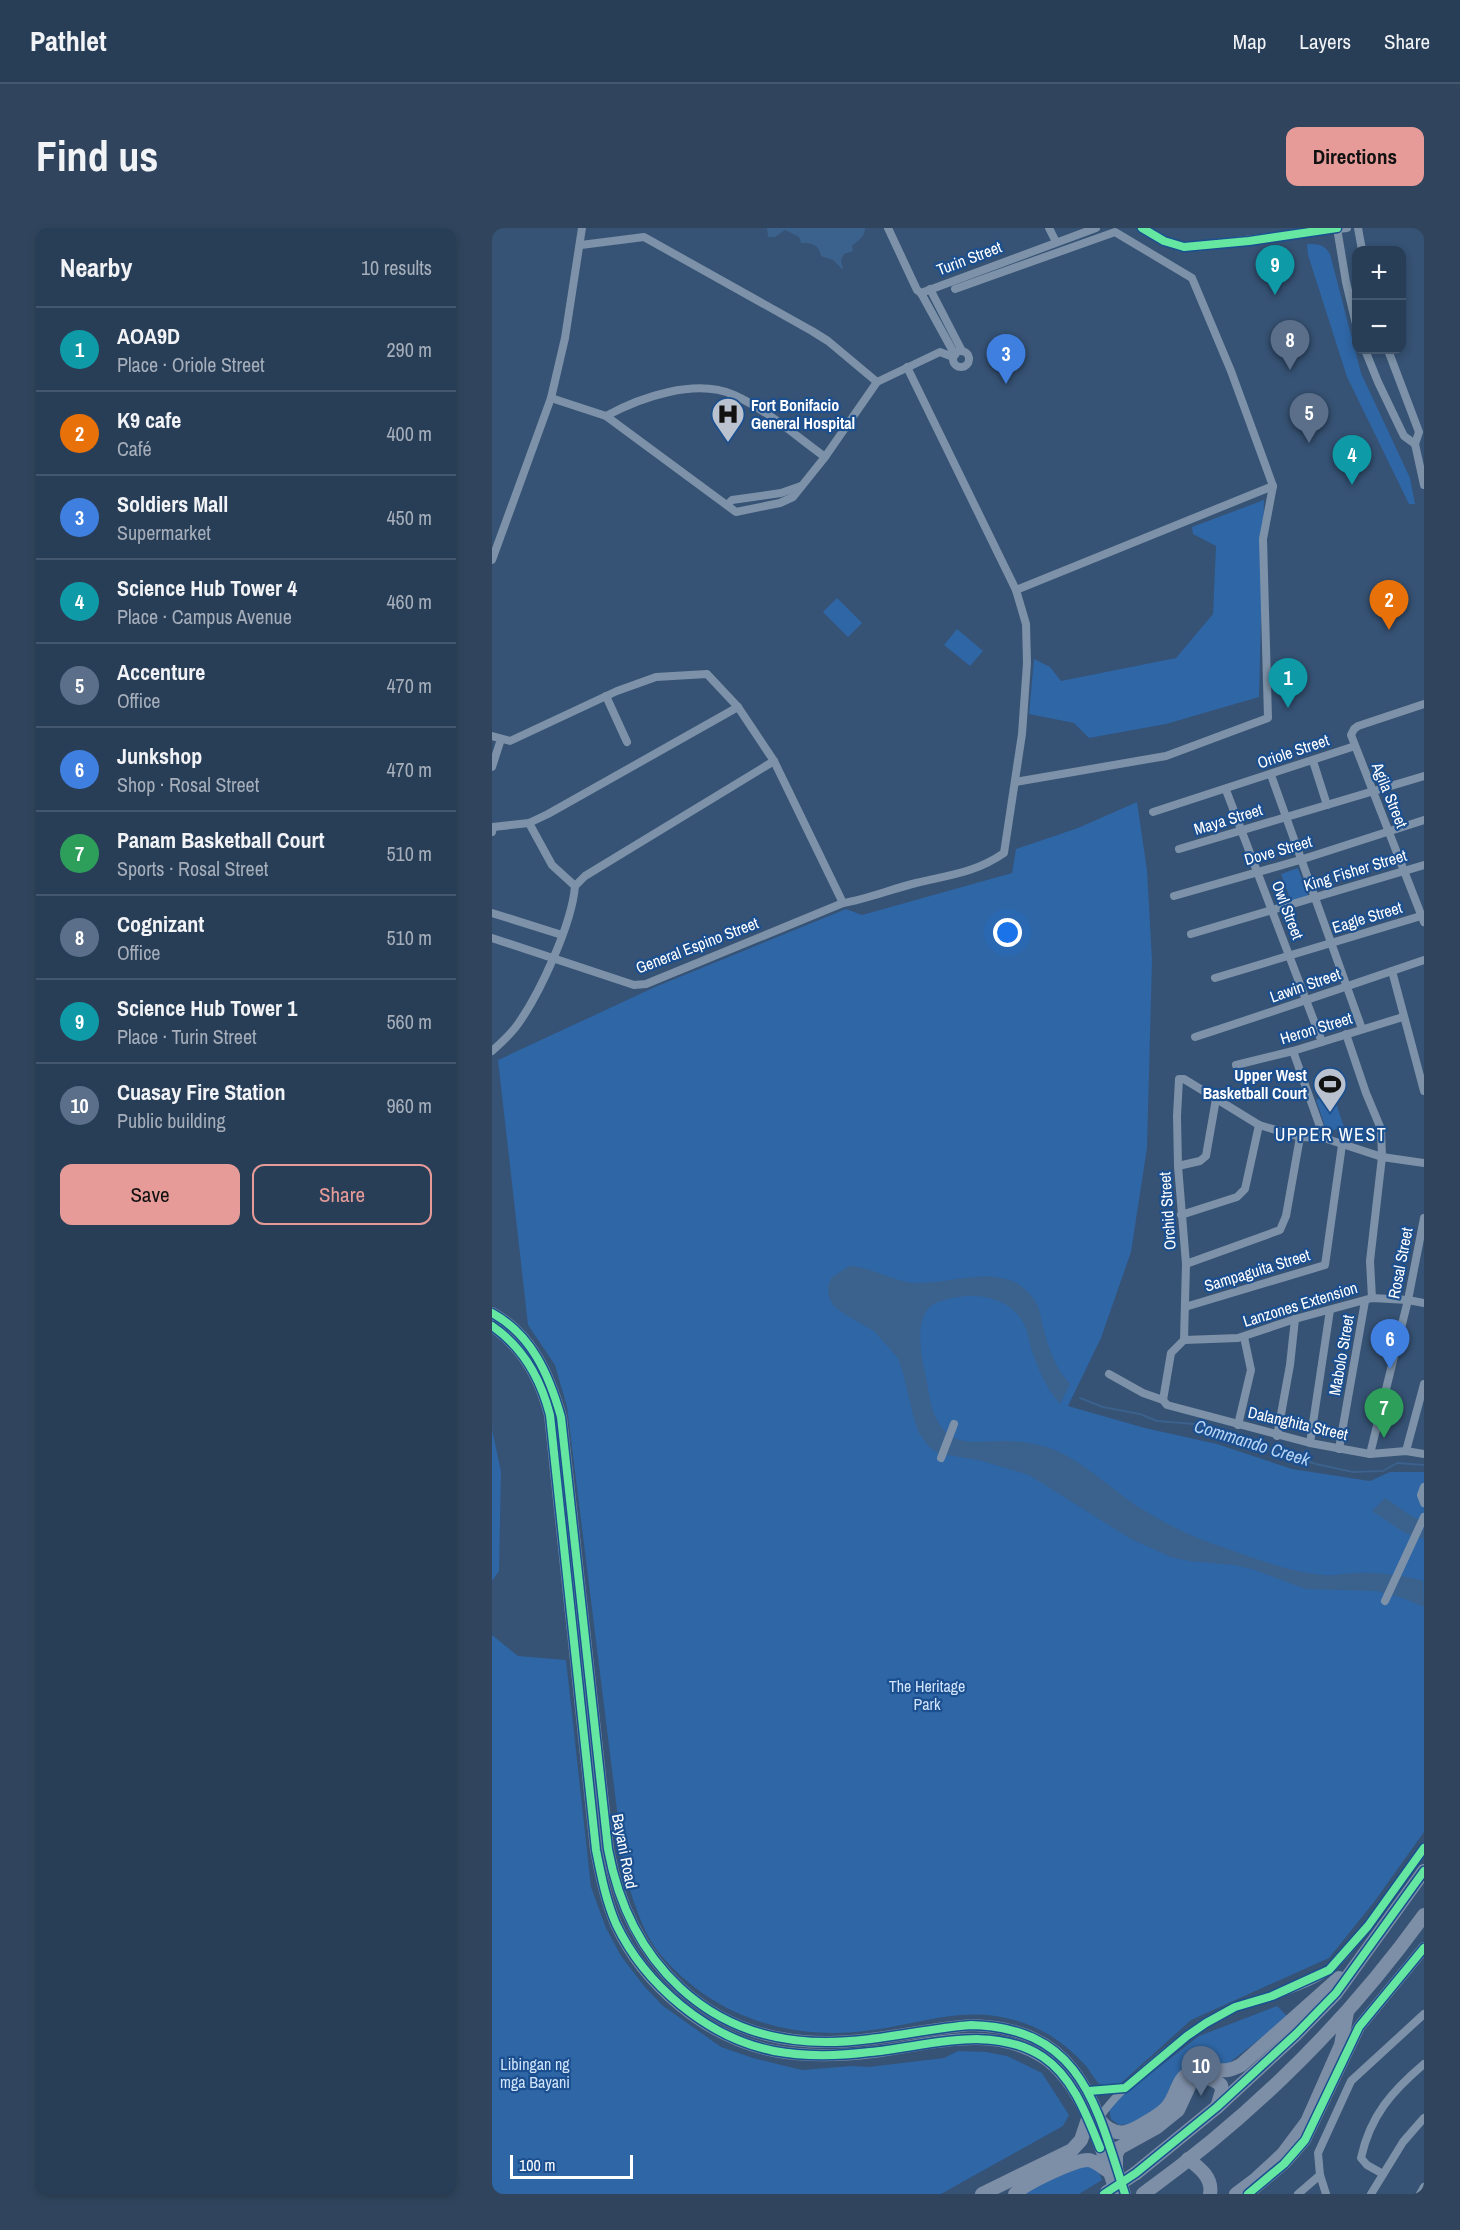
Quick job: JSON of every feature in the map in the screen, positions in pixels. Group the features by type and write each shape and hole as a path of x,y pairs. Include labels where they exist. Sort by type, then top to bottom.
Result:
{"main road":[{"name":"Bayani Road","path":"492,1313 515,1329 532,1348 547,1374 555,1395 596,1850 601,1876 616,1924 630,1948 660,1987 704,2022 730,2036 772,2050 795,2054 852,2054 971,2039 1008,2042 1042,2057 1055,2067 1079,2101 1096,2120"},
{"name":"Bayani Road","path":"492,1326 523,1354 537,1377 558,1437 613,1875 629,1919 654,1961 670,1978 709,2011 734,2024 772,2037 824,2043 952,2027 991,2026 1028,2036 1047,2045 1074,2070 1089,2091 1112,2169 1125,2194"},
{"path":"1109,2193 1217,2107 1316,2014 1336,1993 1424,1871"},
{"path":"1145,2193 1238,2119 1331,2029 1395,1954 1424,1915"},
{"path":"1248,2194 1284,2164 1305,2140 1359,2027 1424,1948"},
{"path":"982,2194 1068,2152 1081,2140 1096,2120 1116,2132 1132,2131 1165,2110 1179,2084 1188,2073 1202,2070 1227,2071 1241,2065 1366,1952"},
{"path":"1236,2194 1283,2154 1306,2122 1341,2045 1347,2012"},
{"path":"1316,2014 1331,2029"},
{"path":"1015,2194 1024,2186 1078,2162 1090,2160 1112,2169 1119,2148 1156,2127 1178,2110 1191,2082 1204,2078 1221,2085 1222,2091 1217,2107"},
{"path":"1188,2159 1207,2177 1211,2185 1210,2194"},
{"name":"Bayani Road","path":"1109,2193 1112,2169"}],"street":[{"path":"492,560 551,398 565,338 582,228"},
{"path":"888,228 917,290 921,293 957,354"},
{"path":"1049,228 1056,242"},
{"name":"Turin Street","path":"921,293 1096,228"},
{"path":"1142,228 1164,241 1184,247 1347,228"},
{"path":"1358,228 1361,246"},
{"path":"1337,229 1352,307"},
{"path":"907,367 1016,590 1026,624 1022,734 1015,782 1166,756 1268,718 1263,539 1274,486 1231,371 1192,278 1115,232 955,289"},
{"path":"581,245 644,237 812,331 877,382"},
{"path":"930,289 957,354"},
{"path":"551,398 606,416 736,512 780,503 793,497 805,485 877,382 940,352 957,354"},
{"path":"1367,354 1404,436 1415,444"},
{"path":"1390,354 1419,432 1415,444 1424,485"},
{"path":"606,416 649,397 694,389 713,389 733,395 765,414 825,457"},
{"path":"1016,590 1274,486"},
{"path":"492,736 510,741 606,696 656,677 707,674 738,707 774,760 843,903"},
{"path":"606,696 627,742"},
{"name":"Oriole Street","path":"1153,812 1355,746 1351,735 1358,726 1424,704"},
{"path":"492,832 494,827 529,824 738,707"},
{"path":"492,767 501,739"},
{"name":"Agila Street","path":"1355,746 1423,918"},
{"path":"492,1051 517,1025 552,958 562,935 575,886 585,876 774,760"},
{"path":"1313,761 1328,805"},
{"name":"Maya Street","path":"1270,775 1362,1029"},
{"name":"Maya Street","path":"1179,849 1424,776"},
{"name":"General Espino Street","path":"492,938 634,985 646,984 843,903 914,883 977,869 1004,853 1015,782"},
{"name":"Owl Street","path":"1226,790 1322,1042"},
{"name":"Dove Street","path":"1174,896 1300,860 1424,820"},
{"path":"529,824 552,865 575,886"},
{"name":"King Fisher Street","path":"1191,934 1424,865"},
{"path":"492,913 562,935"},
{"name":"Eagle Street","path":"1215,978 1423,918"},
{"name":"Lawin Street","path":"1196,1036 1306,1002 1424,960"},
{"path":"1392,971 1424,1091"},
{"name":"Heron Street","path":"1236,1065 1293,1051 1403,1017"},
{"name":"Mabolo Street","path":"1339,1449 1368,1300 1382,1157 1381,1129 1346,1034"},
{"path":"1293,1051 1324,1138"},
{"name":"Orchid Street","path":"1184,1340 1186,1264 1178,1166 1179,1079 1184,1079 1216,1099"},
{"path":"1178,1166 1200,1161 1206,1156 1216,1099 1259,1125 1300,1137 1324,1138 1382,1157 1424,1164"},
{"path":"1181,1215 1237,1197 1245,1189 1259,1125"},
{"path":"1186,1264 1280,1230 1287,1216 1300,1137"},
{"name":"Sampaguita Street","path":"1185,1307 1325,1265 1342,1145"},
{"name":"Rosal Street","path":"1370,1454 1408,1300 1424,1218"},
{"name":"Lanzones Extension","path":"1184,1340 1244,1337 1295,1319 1368,1300 1408,1300 1424,1303"},
{"path":"1310,1443 1330,1310"},
{"path":"1277,1436 1290,1365 1295,1319"},
{"path":"1238,1425 1251,1370 1244,1337"},
{"path":"1165,1402 1171,1353 1184,1340"},
{"name":"Dalanghita Street","path":"1109,1374 1165,1402 1277,1436 1370,1454 1406,1451 1424,1454"},
{"path":"1406,1451 1424,1384"},
{"path":"941,1458 954,1424"},
{"path":"1424,1487 1420,1495 1424,1503"},
{"path":"1385,1601 1424,1517"},
{"path":"1096,2120 1125,2088 1206,2023 1235,2007 1272,1996 1329,1970 1368,1926 1424,1848"},
{"path":"660,1987 670,1978"},
{"path":"1326,2194 1320,2175 1318,2153 1351,2081 1424,2014"},
{"path":"795,2054 797,2039"},
{"path":"1383,2174 1367,2165 1361,2158 1365,2138 1387,2099 1424,2064"},
{"path":"1089,2091 1125,2088"},
{"path":"1371,2194 1403,2142 1424,2118"},
{"path":"1298,2194 1320,2175"},
{"path":"1420,2194 1424,2187"}],"green space":[{"path":"1307,244 1320,245 1330,254 1352,338 1352,354 1356,354 1361,373 1410,478 1415,504 1409,504 1347,377 1308,255"},
{"path":"1264,500 1259,697 1166,724 1089,738 1074,723 1029,714 1034,659 1050,667 1061,681 1176,658 1213,614 1216,546 1193,534 1192,527"},
{"path":"837,598 862,623 848,637 823,612"},
{"path":"957,629 983,651 970,666 944,645"},
{"name":"The Heritage Park","path":"1137,802 1147,870 1152,960 1147,1148 1131,1252 1101,1338 1068,1406 1145,1428 1217,1444 1292,1469 1370,1481 1390,1472 1424,1472 1424,1832 1374,1902 1329,1958 1191,2020 1121,2083 1108,2088 1099,2083 1078,2058 1052,2036 1021,2022 992,2015 941,2017 872,2030 842,2033 783,2028 756,2020 729,2009 704,1994 681,1976 660,1954 648,1936 625,1875 567,1407 555,1365 528,1325 498,1060 655,987 846,909 862,915 1012,873 1016,849 1078,828"},
{"path":"1298,868 1310,901 1293,907 1281,874"},
{"name":"Upper West Basketball Court","path":"1333,1094 1344,1127 1327,1132 1316,1100"},
{"path":"492,1429 501,1472 499,1571 492,1581"},
{"name":"Libingan ng mga Bayani","path":"492,1635 518,1656 566,1660 591,1887 606,1928 621,1956 663,2006 721,2047 753,2058 802,2070 851,2066 869,2067 944,2058 958,2051 986,2052 1007,2056 1042,2073 1069,2115 1063,2126 941,2194 492,2194"},
{"path":"1277,2006 1288,2017 1229,2063 1182,2069 1172,2082 1164,2103 1132,2124 1119,2125 1111,2119 1109,2110 1122,2096 1199,2036"},
{"path":"1091,2164 1097,2168 1102,2180 1079,2194 1020,2194 1025,2188"}],"shaded area":[{"path":"767,228 865,228 865,231 852,246 853,251 844,254 841,260 843,270 833,260 821,256 814,245 801,243 799,237 785,230 775,237 768,237"},
{"path":"849,1266 916,1283 996,1277 1024,1288 1037,1304 1053,1358 1070,1384 1060,1404 1039,1370 1025,1326 1009,1307 987,1298 962,1296 938,1302 924,1315 920,1335 930,1400 938,1421 951,1436 968,1442 1023,1442 1052,1449 1082,1465 1134,1504 1185,1533 1275,1565 1324,1575 1373,1573 1423,1581 1424,1607 1377,1591 1306,1589 1252,1569 1171,1557 1131,1539 1029,1475 982,1461 938,1453 929,1447 919,1433 898,1358 874,1331 844,1314 833,1305 829,1297 828,1287 831,1278"},
{"path":"1385,1498 1413,1517 1424,1521 1424,1539 1405,1533 1372,1511"}],"waterway":[{"name":"Commando Creek","path":"1080,1398 1103,1407 1140,1414 1157,1421 1194,1424 1208,1430 1234,1434 1267,1449 1316,1464 1353,1472 1383,1471 1397,1463 1424,1465"}],"cycle path":[{"path":"1142,228 1164,241 1184,247 1249,241 1337,228"},
{"path":"492,1313 506,1322 528,1344 551,1386 561,1417 608,1849 619,1890 634,1927 655,1960 680,1988 710,2011 745,2028 783,2038 826,2042 844,2041 971,2025 1008,2029 1038,2040 1061,2056 1079,2077 1093,2102 1125,2194"},
{"path":"492,1326 522,1354 542,1389 550,1415 596,1850 616,1924 644,1968 681,2006 703,2021 749,2044 774,2051 810,2055 846,2054 936,2042 980,2039 1002,2041 1023,2047 1043,2057 1063,2075 1078,2098 1100,2148"},
{"path":"1089,2091 1125,2088 1206,2023 1235,2007 1272,1996 1329,1970 1368,1926 1424,1848"},
{"path":"1104,2194 1136,2173 1217,2107 1296,2034 1336,1993 1424,1871"},
{"path":"1248,2194 1284,2164 1305,2140 1359,2027 1424,1948"}],"place":[{"name":"Science Hub Tower 1","path":"1275,295"},
{"name":"Cognizant","path":"1290,370"},
{"name":"Soldiers Mall","path":"1006,384"},
{"name":"Fort Bonifacio General Hospital","path":"728,443"},
{"name":"Accenture","path":"1309,443"},
{"name":"Science Hub Tower 4","path":"1352,485"},
{"name":"K9 cafe","path":"1389,630"},
{"name":"AOA9D","path":"1288,708"},
{"name":"Upper West Basketball Court","path":"1330,1113"},
{"name":"Junkshop","path":"1390,1369"},
{"name":"Panam Basketball Court","path":"1384,1438"},
{"name":"Cuasay Fire Station","path":"1201,2096"}],"district":[{"name":"UPPER WEST","path":"1331,1135"}]}
